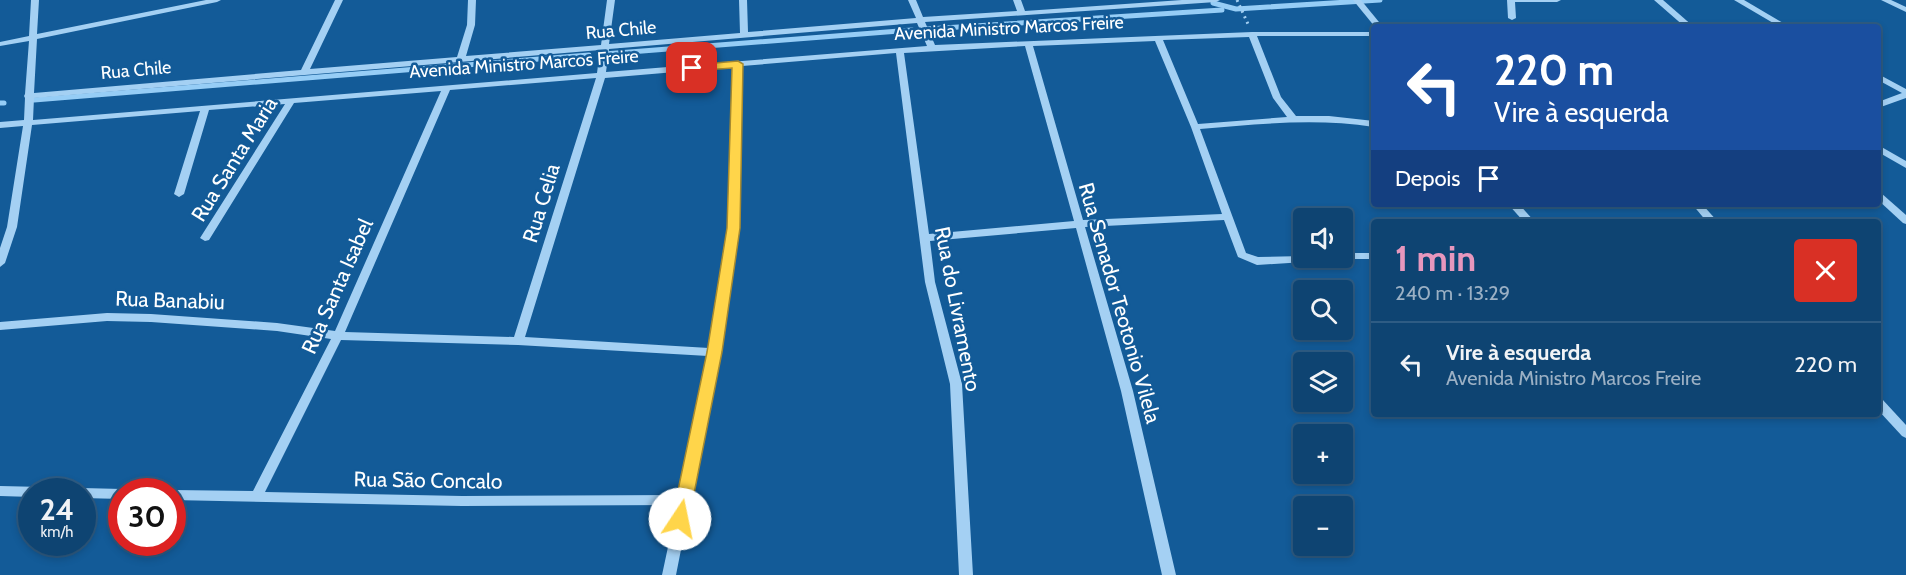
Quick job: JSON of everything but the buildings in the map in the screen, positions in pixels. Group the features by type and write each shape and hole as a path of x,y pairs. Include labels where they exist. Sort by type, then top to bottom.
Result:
{"street":[{"path":"0,263 12,227 28,123 31,37 35,0"},
{"path":"0,44 218,0"},
{"path":"304,73 339,0"},
{"path":"461,59 471,25 472,0"},
{"name":"Rua Celia","path":"518,341 601,76 611,0"},
{"path":"743,0 744,36"},
{"path":"912,0 932,48"},
{"path":"1017,0 1022,13"},
{"name":"Rua Chile","path":"28,96 1022,13 1216,0"},
{"path":"1512,18 1511,0 1557,0"},
{"path":"1658,0 1686,24"},
{"path":"1738,0 1781,24"},
{"path":"1885,0 1906,10"},
{"path":"1359,3 1376,24"},
{"path":"1252,34 1277,98 1293,118"},
{"name":"Avenida Ministro Marcos Freire","path":"0,125 932,48 1252,34 1371,34"},
{"path":"1158,38 1195,127 1226,218 1242,255 1257,261 1293,260"},
{"name":"Rua Senador Teotonio Vilela","path":"1028,43 1127,392 1169,575"},
{"name":"Rua do Livramento","path":"900,51 930,282 956,384 966,575"},
{"path":"669,575 714,352 733,228 738,64"},
{"path":"1881,79 1906,94"},
{"name":"Rua Santa Isabel","path":"256,497 338,336 447,87"},
{"path":"1881,104 1906,94"},
{"name":"Rua Santa Maria","path":"205,238 292,100"},
{"path":"179,194 206,107"},
{"path":"1195,127 1293,118 1343,119 1371,124"},
{"path":"1881,150 1906,165"},
{"path":"1881,198 1906,221"},
{"path":"1516,207 1527,219"},
{"path":"1699,207 1710,219"},
{"path":"924,238 1078,224 1226,218"},
{"path":"1353,257 1371,256"},
{"name":"Rua Banabiu","path":"0,326 107,317 152,318 277,327 338,336"},
{"path":"338,336 518,341 714,352"},
{"path":"1881,405 1906,432"},
{"path":"0,491 18,491"},
{"name":"Rua São Concalo","path":"186,495 462,501 684,500"}],"path":[{"path":"1237,0 1252,34"}],"waterway":[{"path":"1213,3 1236,9 1380,0"},
{"path":"927,29 1222,10"},
{"path":"604,54 912,30"},
{"path":"34,100 589,55"}],"route":[{"path":"680,519 714,352 733,228 738,64 692,68"}]}
